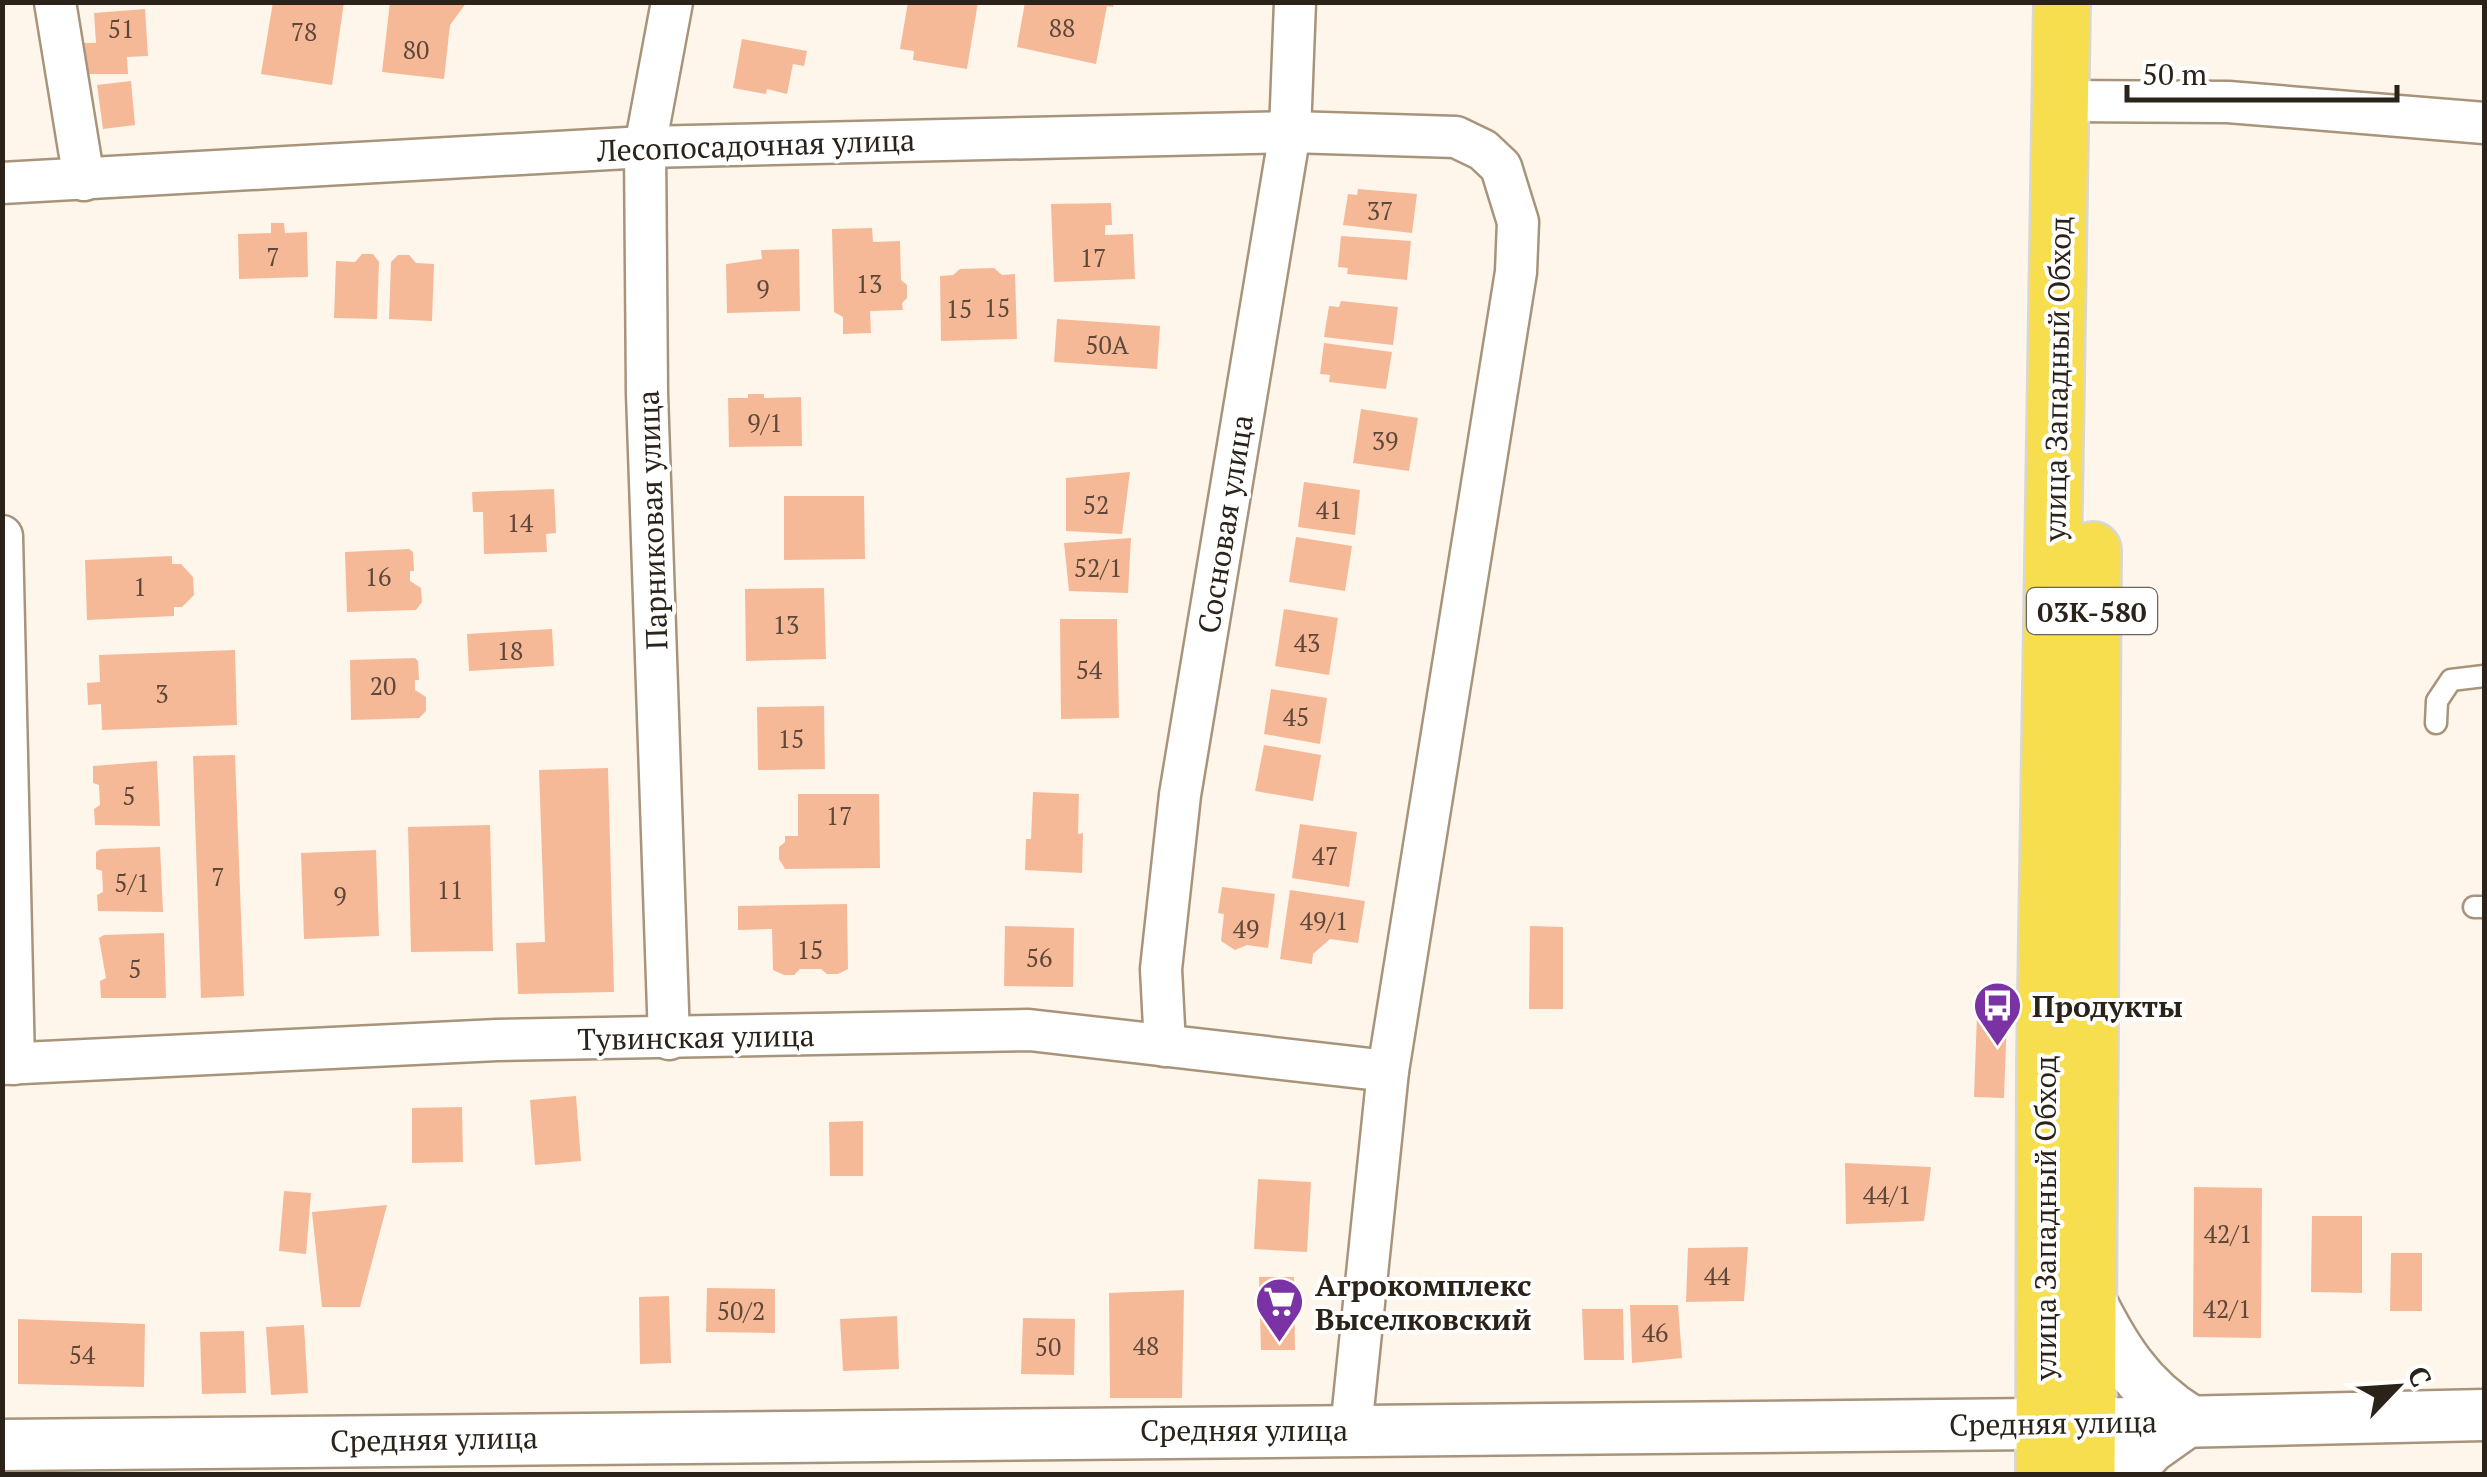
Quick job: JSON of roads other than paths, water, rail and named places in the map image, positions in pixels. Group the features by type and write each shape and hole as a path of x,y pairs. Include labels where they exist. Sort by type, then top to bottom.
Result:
{"highway":[{"name":"улица Западный Обход","path":"2062,2 2078,101 2087,1294 2066,1449"},
{"name":"улица Западный Обход","path":"2066,1449 2045,1063 2078,101 2095,2"}],"street":[{"path":"55,2 84,180"},
{"name":"Парниковая улица","path":"670,1039 647,393 645,147 672,2"},
{"name":"Сосновая улица","path":"1165,1046 1161,969 1180,795 1290,132 1295,2"},
{"path":"2078,101 2228,102 2484,124"},
{"name":"Лесопосадочная улица","path":"2,183 645,147 1290,132 1456,137 1482,150 1500,167 1518,222 1516,272 1388,1071"},
{"path":"2,536 8,1064"},
{"name":"Тувинская улица","path":"8,1064 496,1040 1029,1030 1388,1071"},
{"path":"1351,1429 1388,1071"},
{"path":"2087,1294 2128,1368 2155,1396 2189,1420 2151,1446 2124,1474"},
{"name":"Средняя улица","path":"2,1444 1351,1429 2066,1449 2189,1420 2484,1416"}],"lane":[{"path":"2436,723 2437,701 2451,680 2484,676"}],"place":[{"name":"Продукты","path":"1997,1048"},
{"name":"Агрокомплекс Выселковский","path":"1280,1344"}]}
